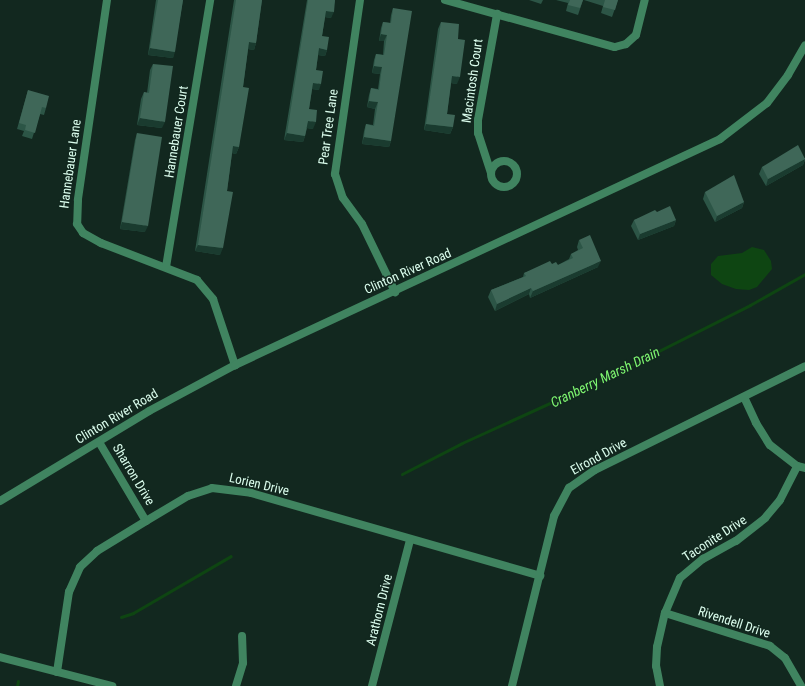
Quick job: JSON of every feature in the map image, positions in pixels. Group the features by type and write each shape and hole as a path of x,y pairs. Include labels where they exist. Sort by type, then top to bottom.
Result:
{"street":[{"name":"Hannebauer Lane","path":"107,0 76,219 83,233 96,240 197,280 208,290 219,313 235,365"},
{"name":"Hannebauer Court","path":"166,267 210,0"},
{"name":"Pear Tree Lane","path":"360,0 335,174 343,198 362,224 395,292"},
{"path":"445,0 608,46 620,46 631,41 636,35 645,0"},
{"name":"Macintosh Court","path":"483,150 502,161 510,162 516,168 518,176 513,185 505,188 496,185 491,173 483,150 478,134 478,120 497,14"},
{"name":"Clinton River Road","path":"0,501 99,442 235,365 395,292 720,139 767,102 788,75 805,45"},
{"path":"491,173 494,165 502,161"},
{"name":"Elrond Drive","path":"512,686 557,507 569,488 579,479 805,366"},
{"path":"744,397 756,424 770,445 801,467"},
{"name":"Sharron Drive","path":"99,442 146,521"},
{"name":"Taconite Drive","path":"660,686 656,656 665,613 680,578 703,559 736,541 765,518 780,500 801,467"},
{"name":"Lorien Drive","path":"57,672 69,592 76,574 97,551 200,490 227,488 540,576"},
{"name":"Arathorn Drive","path":"372,686 410,540"},
{"name":"Rivendell Drive","path":"665,613 770,646 784,658 802,686"},
{"path":"236,686 243,663 242,636"},
{"path":"0,658 112,686"}],"shaded area":[{"path":"752,247 764,250 771,261 772,269 757,287 749,290 736,289 722,284 711,275 711,264 718,256 742,253"}],"building":[{"path":"158,0 183,0 175,52 150,48"},
{"path":"236,0 262,0 256,43 249,42 243,87 249,88 239,147 233,146 227,191 233,192 223,248 198,245"},
{"path":"308,0 335,0 334,12 326,11 322,36 329,37 327,50 319,48 316,70 323,71 321,84 313,83 309,109 317,110 316,122 308,121 305,136 287,133"},
{"path":"570,0 583,0 580,8 568,5"},
{"path":"605,0 618,0 615,10 603,7"},
{"path":"393,8 412,11 391,141 364,137 366,124 374,126 378,102 369,101 371,88 379,90 382,67 374,66 376,54 384,55 387,35 381,34 383,22 391,23"},
{"path":"441,22 459,24 458,39 465,40 460,77 452,76 447,114 455,115 453,127 426,124"},
{"path":"153,64 173,66 165,122 140,118 144,92 149,93"},
{"path":"28,90 49,96 46,108 42,107 35,133 25,130 26,125 19,123"},
{"path":"137,133 162,137 148,226 122,222"},
{"path":"798,145 805,159 768,179 762,167"},
{"path":"734,175 744,202 717,216 705,192"},
{"path":"670,206 676,220 640,234 634,220 655,210 657,212"},
{"path":"590,235 601,261 533,291 531,288 497,304 491,290 526,276 524,273 550,261 552,264 556,262 558,265 573,258 571,254 583,248 579,240"}],"waterway":[{"name":"Cranberry Marsh Drain","path":"402,474 462,443 607,377 750,305 805,274"},
{"name":"Cranberry Marsh Drain","path":"121,617 133,613 231,556"},
{"name":"Cranberry Marsh Drain","path":"17,686 18,681"}]}
